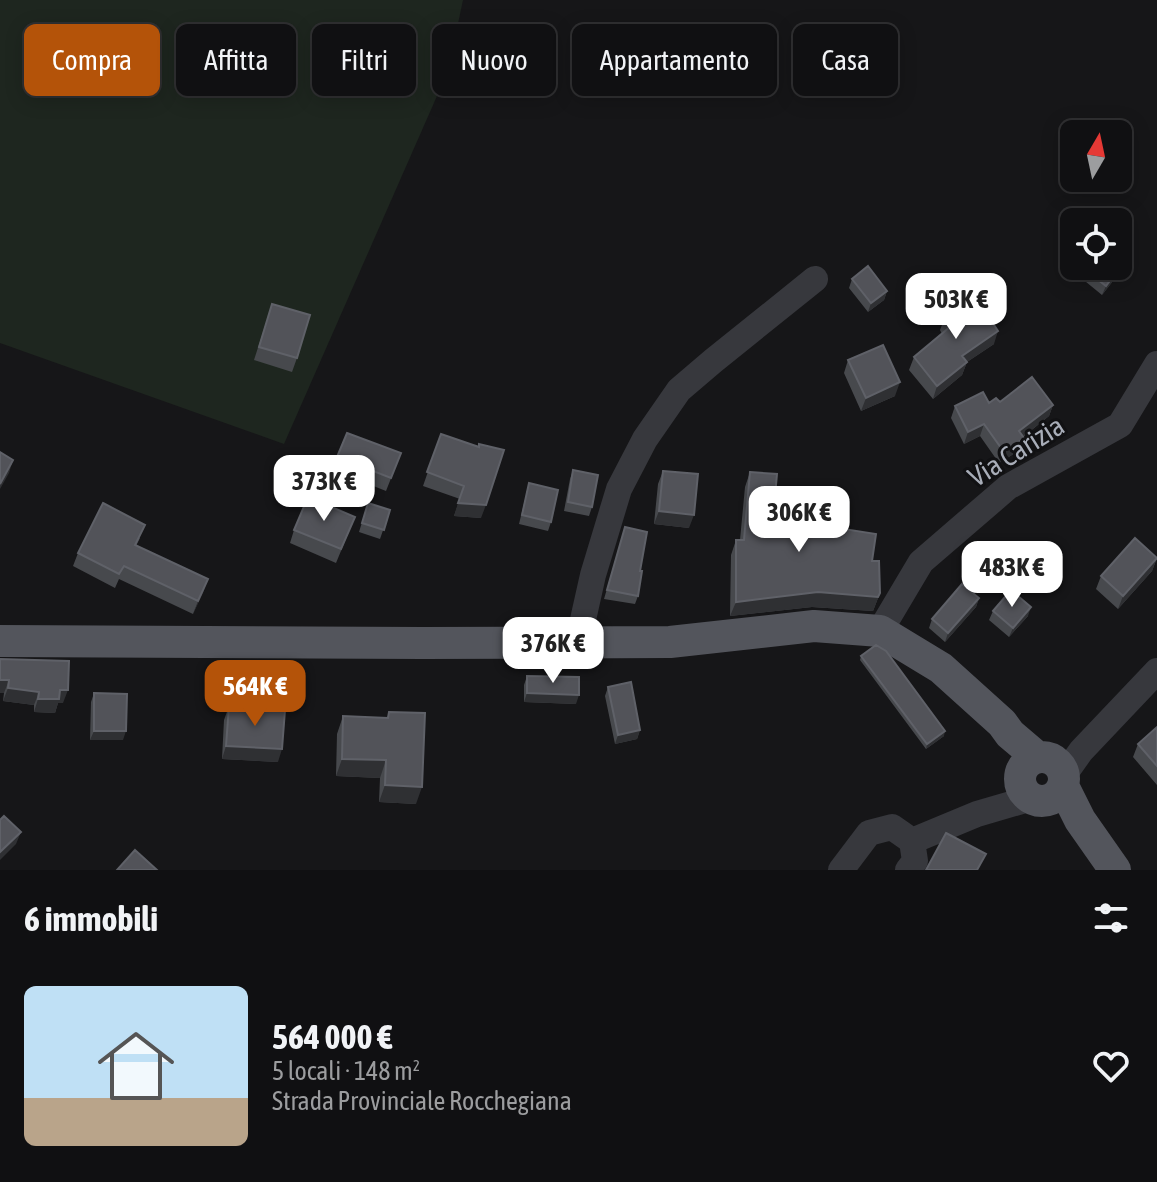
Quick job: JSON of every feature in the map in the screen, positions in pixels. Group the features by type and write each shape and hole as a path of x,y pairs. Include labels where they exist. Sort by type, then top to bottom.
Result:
{"main road":[{"path":"0,641 670,642 814,626 880,631 941,668 1002,723 1043,778 1080,820 1115,870"}],"street":[{"path":"578,642 593,575 619,489 645,439 679,390 815,279"},
{"name":"Via Carizia","path":"880,631 921,562 1008,487 1120,425 1157,364"},
{"path":"912,841 977,814 1043,778 1157,671"},
{"path":"841,870 869,833 892,827 912,841 915,861 908,870"}],"shaded area":[{"path":"0,0 463,0 458,24 432,24 432,96 437,96 284,444 0,343"}],"building":[{"path":"868,266 887,291 871,303 852,279"},
{"path":"975,296 998,331 962,356 967,362 937,386 914,357 951,326 945,317"},
{"path":"272,304 310,315 297,358 259,347"},
{"path":"883,345 900,382 866,398 848,360"},
{"path":"1032,377 1053,405 1019,431 1024,438 1004,452 984,424 968,432 955,406 983,392 989,403 996,398 1000,402"},
{"path":"347,433 401,453 391,478 337,457"},
{"path":"441,434 479,447 479,444 504,450 486,505 458,503 464,486 427,472"},
{"path":"0,452 13,460 0,484"},
{"path":"573,470 598,475 592,507 568,502"},
{"path":"663,471 698,474 694,515 659,511"},
{"path":"750,472 777,474 773,518 876,534 872,561 879,561 878,597 818,592 736,602 736,540 744,540"},
{"path":"529,483 558,490 551,522 522,515"},
{"path":"308,497 355,517 341,549 294,530"},
{"path":"103,503 145,525 135,545 208,579 198,601 124,566 119,574 78,553"},
{"path":"368,503 390,510 384,530 362,523"},
{"path":"625,527 647,532 638,596 607,590"},
{"path":"1135,538 1157,558 1123,596 1101,576"},
{"path":"962,584 979,598 948,633 932,619"},
{"path":"1011,590 1031,607 1013,628 993,611"},
{"path":"876,645 886,651 945,731 927,744 861,656"},
{"path":"0,659 69,661 68,690 60,690 59,699 38,699 39,692 8,688 9,680 0,680"},
{"path":"527,676 579,677 579,695 527,693"},
{"path":"631,682 640,730 618,735 608,687"},
{"path":"94,693 127,694 126,731 94,731"},
{"path":"229,706 285,710 282,749 226,746"},
{"path":"389,712 425,713 422,787 385,785 386,760 342,759 343,716 388,718"},
{"path":"1157,727 1157,766 1138,744"},
{"path":"4,816 21,832 0,852 0,820"},
{"path":"946,833 986,854 977,870 926,870"},
{"path":"135,850 157,870 117,870"}]}
